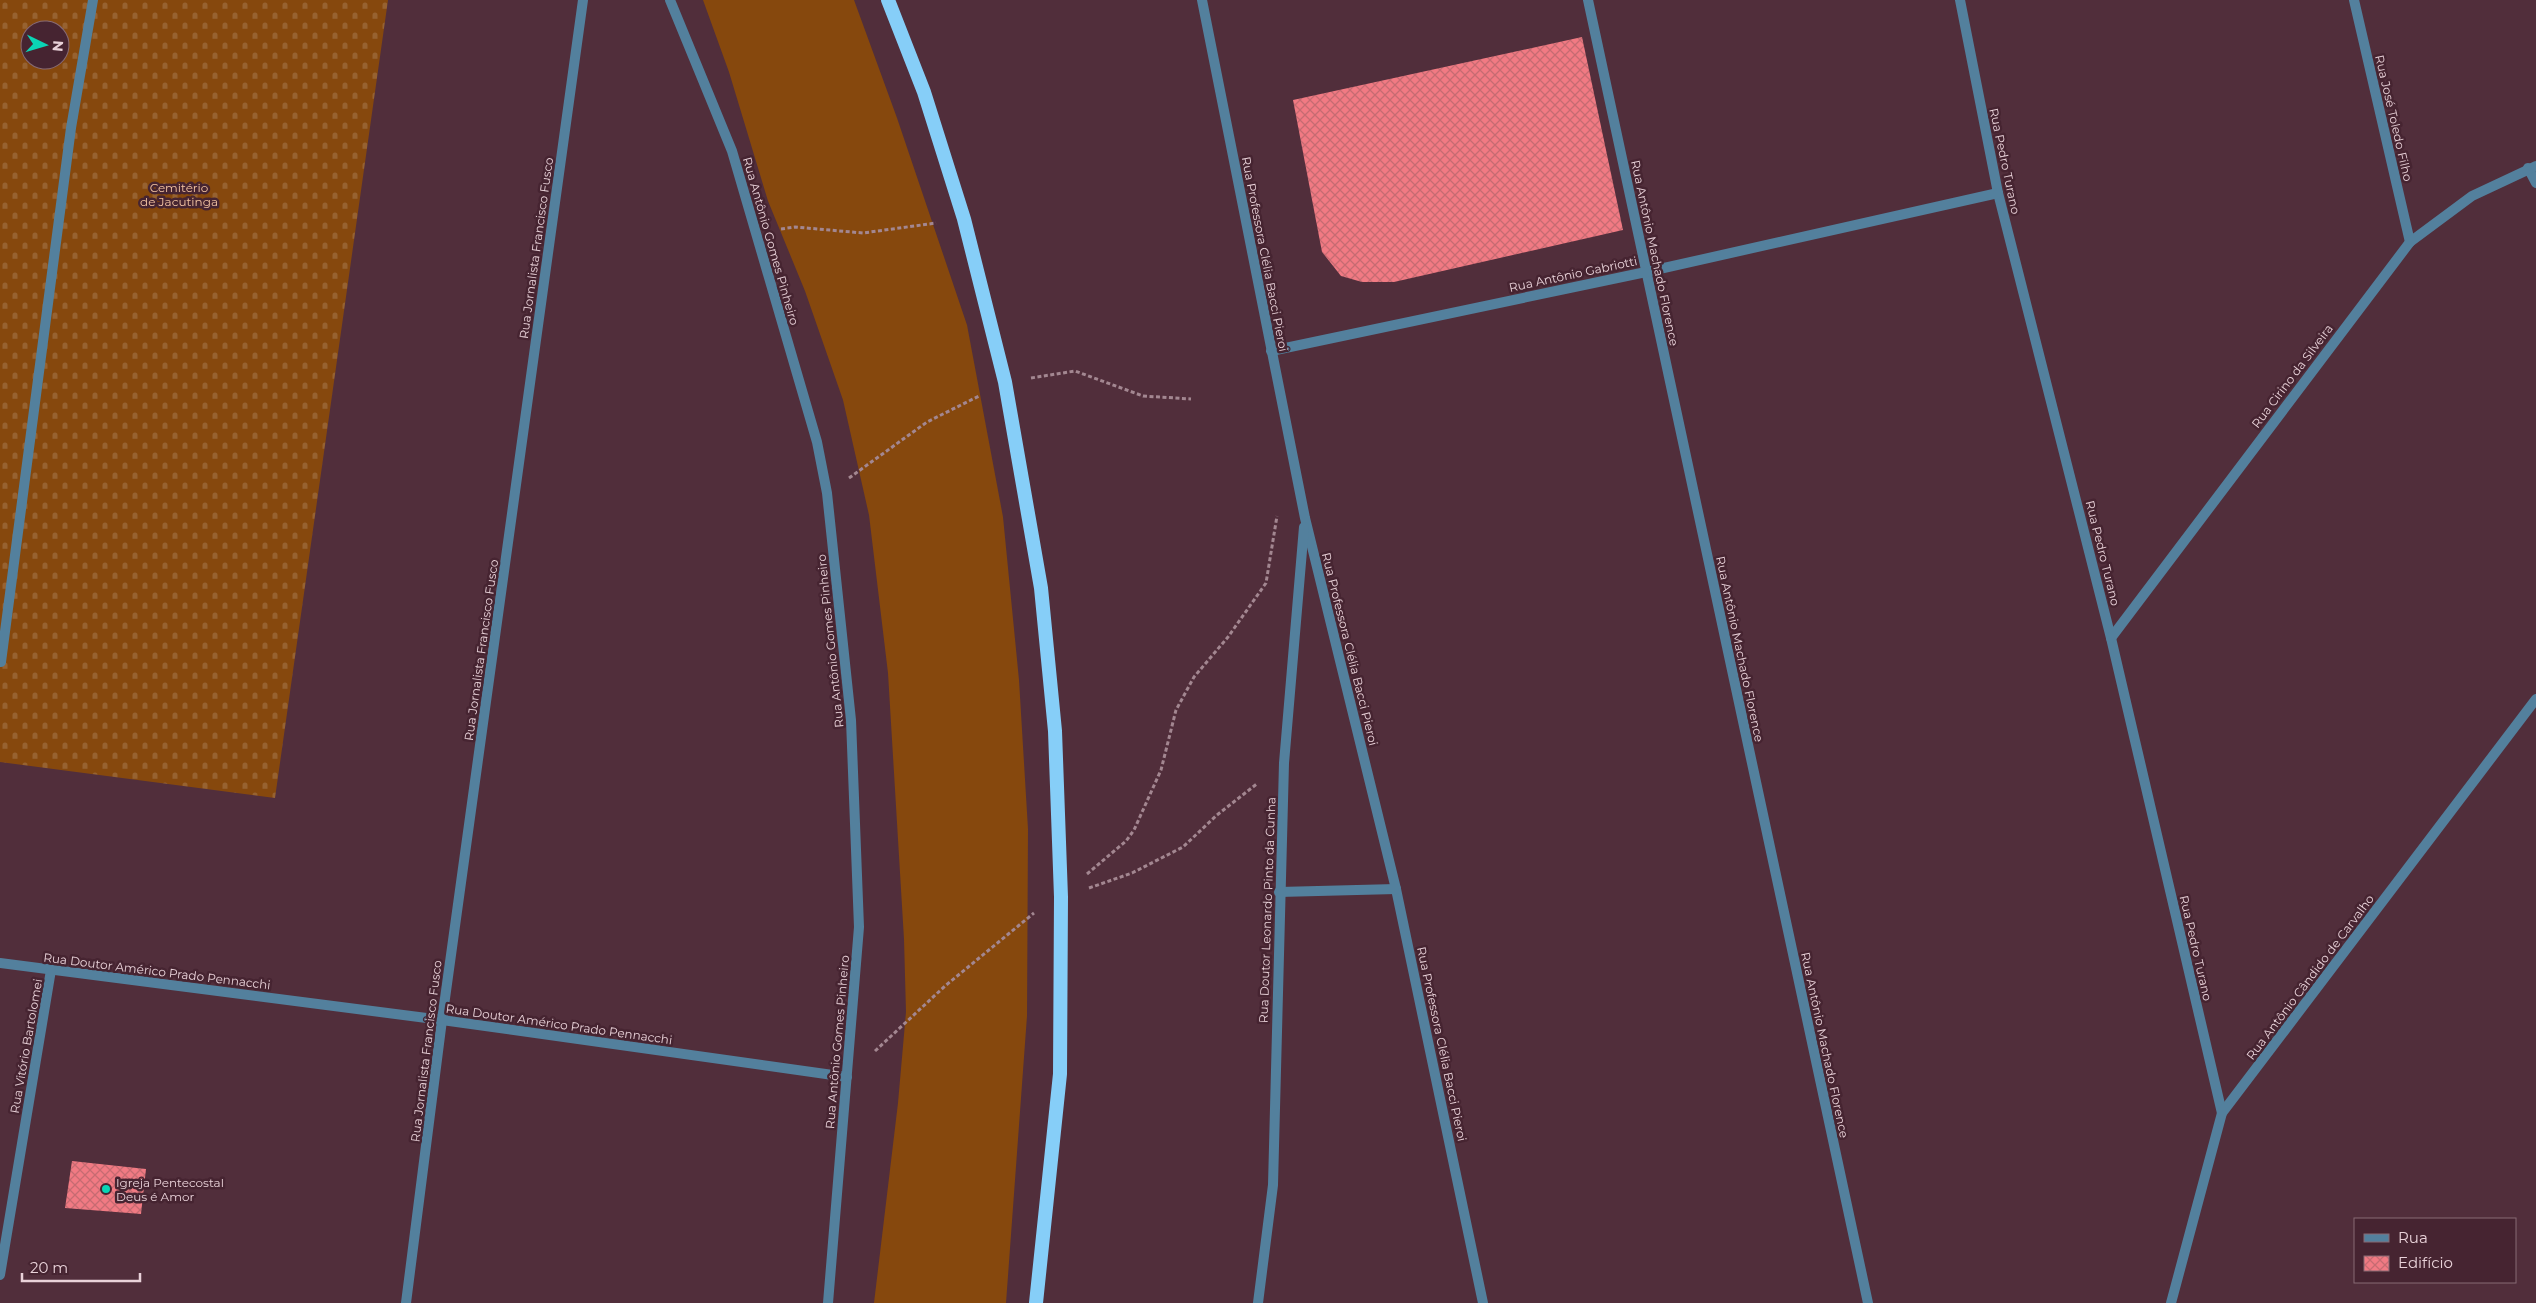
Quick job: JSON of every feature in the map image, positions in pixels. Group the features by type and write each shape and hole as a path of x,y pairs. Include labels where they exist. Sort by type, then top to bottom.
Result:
{"highway":[{"path":"888,0 924,92 964,219 1005,382 1041,588 1055,732 1061,897 1060,1074 1036,1303"}],"street":[{"path":"1,662 71,128 93,0"},
{"name":"Rua Jornalista Francisco Fusco","path":"406,1303 442,1020 583,0"},
{"name":"Rua Antônio Gomes Pinheiro","path":"670,0 732,151 817,442 827,493 851,720 859,927 828,1303"},
{"path":"1195,0 1205,16"},
{"name":"Rua Professora Clélia Bacci Pieroi","path":"1202,0 1305,518 1396,889 1483,1303"},
{"name":"Rua Antônio Machado Florence","path":"1588,0 1868,1303"},
{"name":"Rua Pedro Turano","path":"1960,0 1998,193 2111,638 2222,1113"},
{"name":"Rua José Toledo Filho","path":"2354,0 2410,242"},
{"path":"2532,167 2536,183"},
{"name":"Rua Cirino da Silveira","path":"2111,638 2410,242 2472,196 2532,167"},
{"name":"Rua Antônio Gabriotti","path":"1271,351 1646,272 1998,193"},
{"name":"Rua Doutor Leonardo Pinto da Cunha","path":"1258,1303 1274,1185 1279,892 1284,763 1305,518"},
{"name":"Rua Antônio Cândido de Carvalho","path":"2171,1303 2222,1113 2536,699"},
{"path":"1279,892 1396,889"},
{"name":"Rua Doutor Américo Prado Pennacchi","path":"0,963 442,1020 847,1077"},
{"name":"Rua Vitório Bartolomei","path":"0,1275 51,970"}],"path":[{"path":"756,233 795,227 863,233 964,219"},
{"path":"827,493 886,453 927,422 1005,382 1074,371 1143,396 1191,398"},
{"path":"847,1077 945,986 1030,915 1061,897 1126,841 1134,830 1161,770 1176,710 1194,677 1228,638 1266,583 1278,508"},
{"path":"1061,897 1132,873 1183,847 1217,815 1284,763"}],"green space":[{"name":"Cemitério de Jacutinga","path":"0,0 388,0 275,798 0,762"},
{"path":"703,0 854,0 897,118 967,325 1003,517 1019,680 1028,829 1027,1016 1006,1303 874,1303 898,1103 906,1012 904,939 888,673 869,515 843,400 805,291 768,201 729,72"}],"building":[{"path":"1582,37 1623,230 1394,282 1362,282 1341,276 1322,252 1293,100"},
{"name":"Igreja Pentecostal Deus é Amor","path":"72,1161 146,1169 141,1214 65,1208"}],"place":[{"name":"Igreja Pentecostal Deus é Amor","path":"106,1189"}]}
